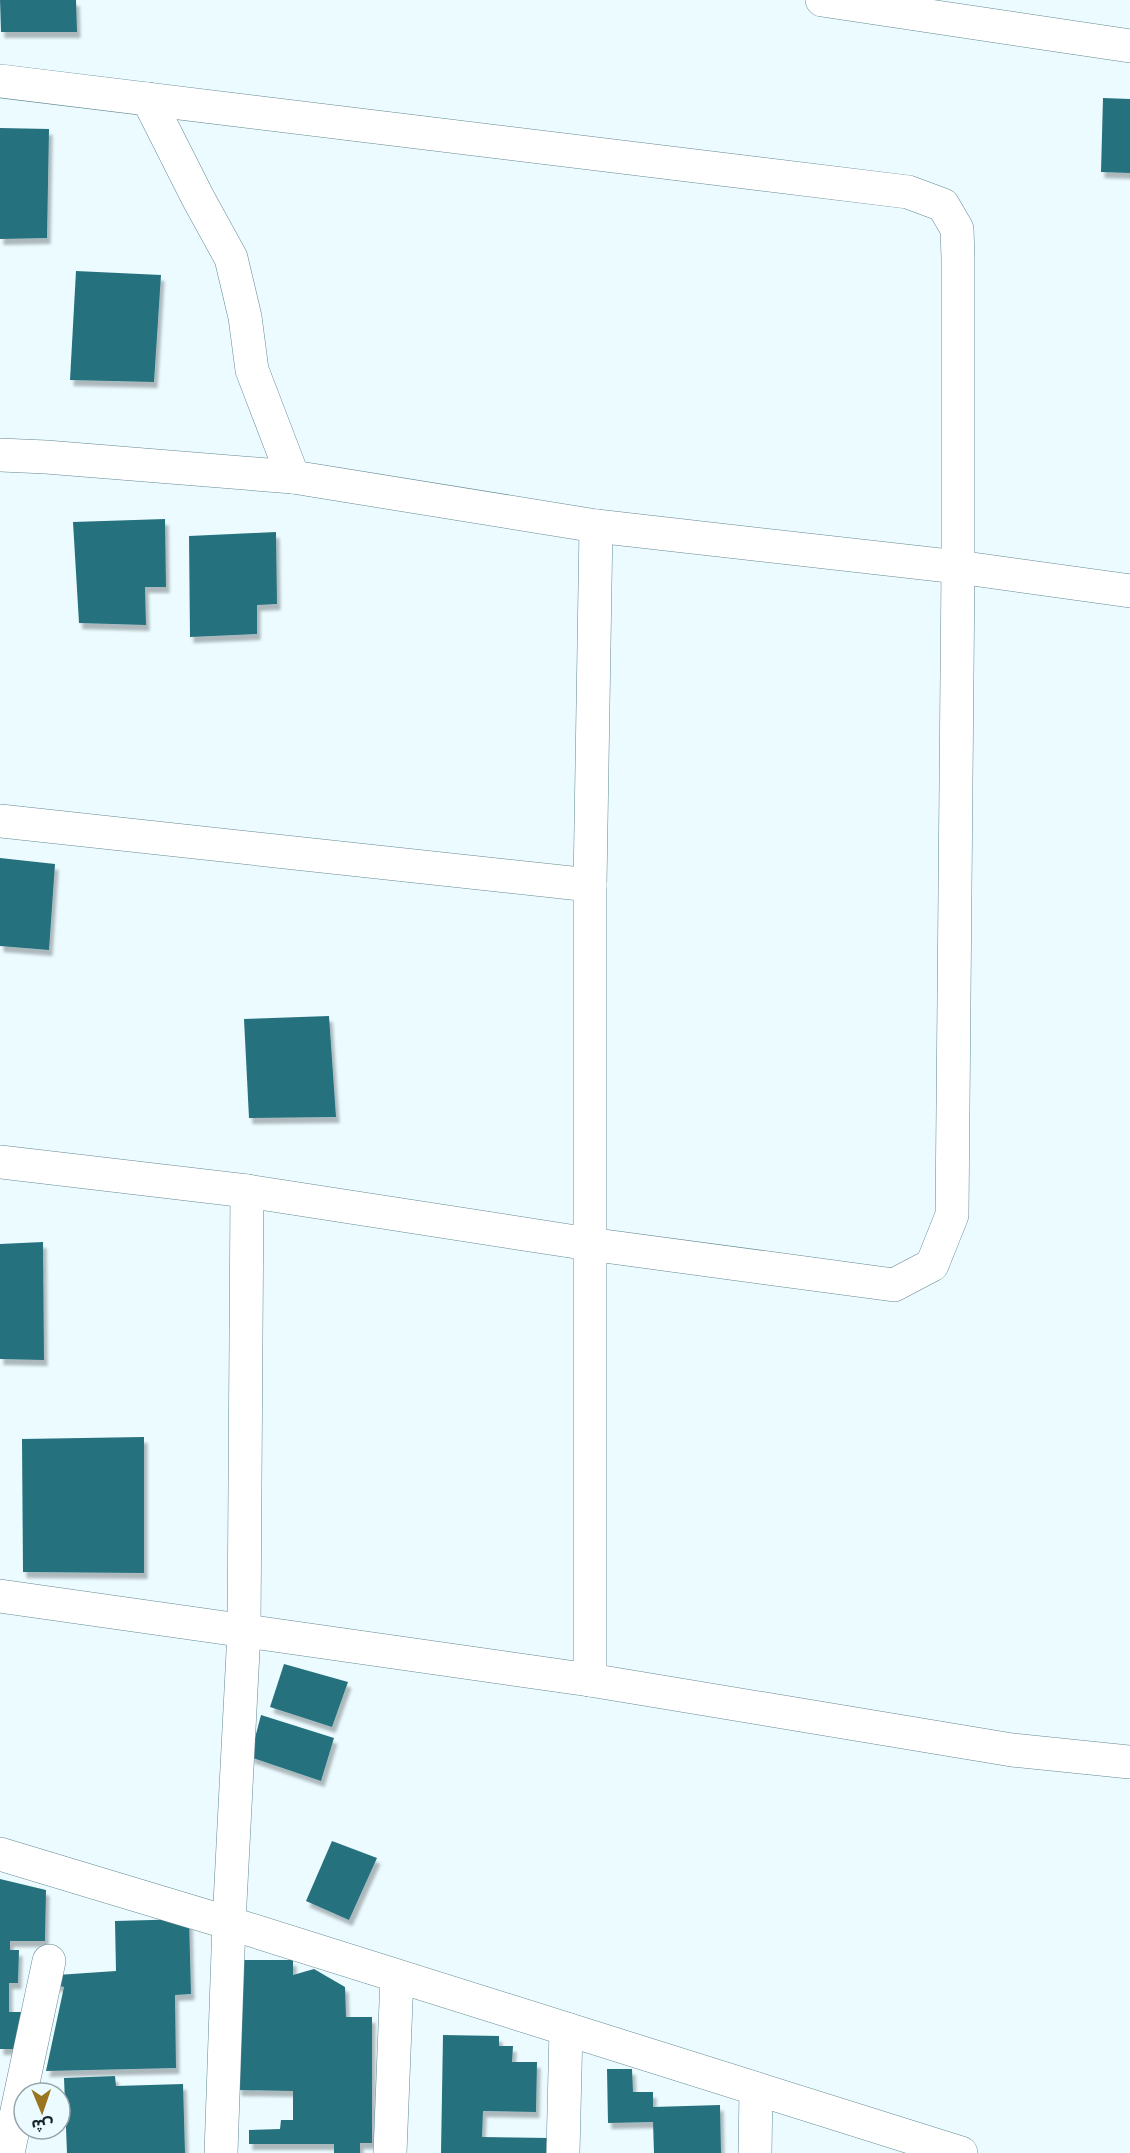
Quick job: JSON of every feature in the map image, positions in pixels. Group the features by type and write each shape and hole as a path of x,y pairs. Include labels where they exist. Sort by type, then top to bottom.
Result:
{"street":[{"path":"822,0 1130,46"},
{"path":"0,81 908,192 943,205 957,229 958,258 958,567 952,1215 932,1265 894,1285 589,1244 247,1191 0,1162"},
{"path":"148,99 231,258 245,317 252,370 293,477"},
{"path":"0,455 293,477 596,526 958,567 1130,591"},
{"path":"590,1680 590,885 596,526"},
{"path":"0,821 590,885"},
{"path":"221,2153 229,1923 244,1632 247,1191"},
{"path":"0,1596 590,1680 1012,1750 1130,1762"},
{"path":"0,1854 756,2088 929,2148 961,2153"},
{"path":"8,2153 48,1961"},
{"path":"390,2153 398,1977"},
{"path":"563,2153 566,2029"},
{"path":"755,2153 756,2088"}],"building":[{"path":"0,0 76,0 77,32 1,32"},
{"path":"1103,98 1130,99 1130,173 1101,172"},
{"path":"0,128 49,129 47,238 0,239"},
{"path":"76,271 161,275 154,382 70,380"},
{"path":"165,519 166,587 145,587 146,625 79,623 73,522"},
{"path":"276,532 277,604 257,605 257,634 190,637 189,536"},
{"path":"0,858 55,864 49,950 0,946"},
{"path":"329,1016 336,1117 249,1118 244,1019"},
{"path":"43,1242 44,1360 0,1359 0,1244"},
{"path":"144,1437 144,1573 23,1572 22,1439"},
{"path":"284,1664 348,1682 332,1727 270,1707"},
{"path":"261,1715 334,1738 321,1781 250,1757"},
{"path":"332,1841 377,1858 349,1920 306,1901"},
{"path":"0,1879 46,1890 45,1941 10,1941 10,1950 19,1950 18,1983 9,1983 9,2012 25,2012 25,2049 0,2049"},
{"path":"189,1919 191,1994 175,1995 176,2068 46,2071 64,1987 55,1985 57,1975 116,1971 115,1921"},
{"path":"239,1960 293,1960 293,1975 314,1969 345,1987 346,2017 372,2017 372,2143 360,2143 360,2153 334,2153 334,2144 249,2144 249,2130 280,2129 281,2120 293,2120 293,2091 238,2090"},
{"path":"443,2035 499,2036 499,2046 513,2046 512,2062 537,2062 536,2112 483,2111 482,2137 549,2138 548,2153 441,2153"},
{"path":"607,2069 632,2069 633,2092 653,2092 653,2107 720,2105 721,2153 654,2153 653,2122 608,2123"},
{"path":"115,2076 116,2086 183,2084 185,2153 67,2153 67,2141 72,2141 72,2081 64,2081 64,2078"}]}
